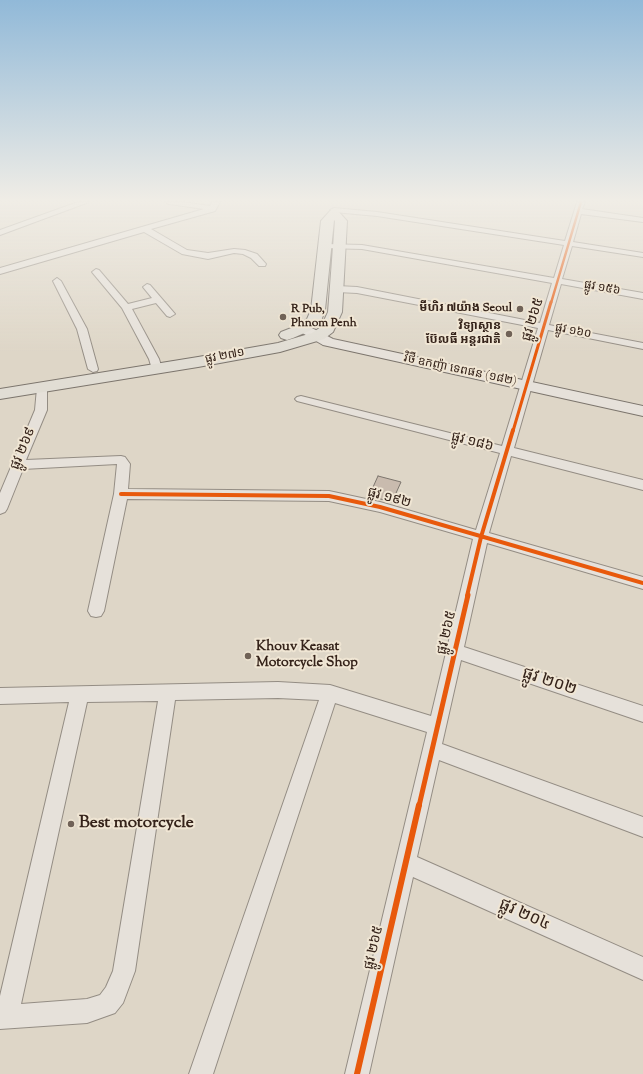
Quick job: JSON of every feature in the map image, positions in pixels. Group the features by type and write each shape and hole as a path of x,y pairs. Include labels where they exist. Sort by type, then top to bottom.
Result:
{"main road":[{"name":"ផ្លូវ ២៧១","path":"311,332 313,321 318,310 331,252"},
{"name":"ផ្លូវ ២៧១","path":"0,383 93,369 155,364 280,347 311,332 328,329 332,324 335,312 337,289 333,252"},
{"name":"ផ្លូវ ២៧១","path":"0,394 42,388 155,364"}],"street":[{"path":"0,271 65,252"},
{"path":"185,252 208,256 233,252"},
{"path":"245,252 254,256 262,264"},
{"name":"ផ្លូវ ១៥៦","path":"391,252 643,296"},
{"name":"ផ្លូវ ២៦៥","path":"357,1074 481,537 566,252"},
{"path":"623,252 643,255"},
{"path":"96,272 126,307 155,364"},
{"path":"57,281 82,329 93,369"},
{"path":"147,287 170,314"},
{"name":"ផ្លូវ ១៦០","path":"337,289 357,290 643,346"},
{"path":"126,307 157,300"},
{"name":"វិថី ឧកញ៉ា ទេពផន (១៨២)","path":"311,332 328,342 643,411"},
{"name":"ផ្លូវ ២៦៩","path":"0,509 41,410 42,388"},
{"name":"ផ្លូវ ១៨៦","path":"301,399 506,452 643,485"},
{"path":"18,464 121,460 124,464 121,494 96,611"},
{"name":"ផ្លូវ ១៩២","path":"121,494 329,496 380,507 643,583"},
{"name":"ផ្លូវ ២០២","path":"455,651 643,714"},
{"path":"0,696 278,690 330,693 437,727"},
{"path":"80,694 3,1017 87,1011 107,1005 115,995 124,971 168,692"},
{"path":"201,1074 330,693"},
{"path":"432,749 643,827"},
{"name":"ផ្លូវ ២០៤","path":"406,863 643,969"}],"building":[{"path":"378,476 401,482 392,502 369,496"}],"cycle path":[{"path":"357,1074 481,537 566,252"},
{"path":"121,494 329,496 380,507 643,583"}],"place":[{"name":"មីហិរ ៧យ៉ាង Seoul","path":"520,309"},
{"name":"R Pub, Phnom Penh","path":"283,317"},
{"name":"វិទ្យាស្ថាន ប៊ែលធី អន្ដរជាតិ","path":"509,334"},
{"name":"Khouv Keasat Motorcycle Shop","path":"248,656"},
{"name":"Best motorcycle","path":"71,824"}]}
